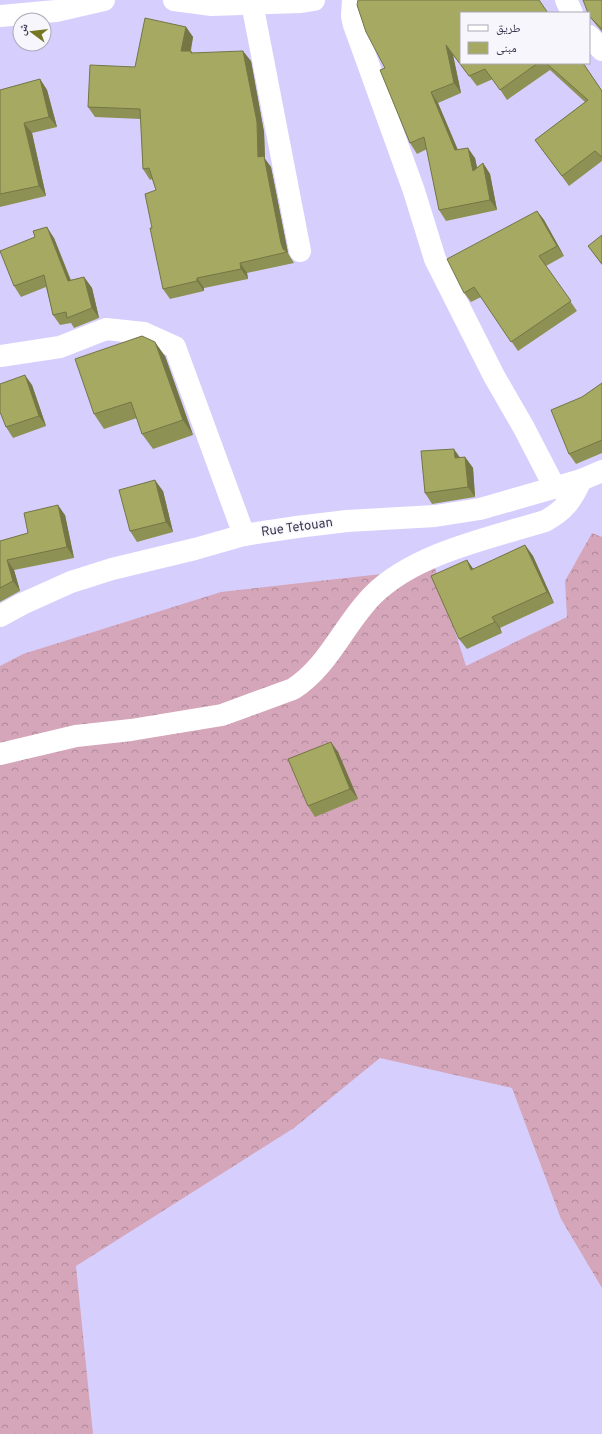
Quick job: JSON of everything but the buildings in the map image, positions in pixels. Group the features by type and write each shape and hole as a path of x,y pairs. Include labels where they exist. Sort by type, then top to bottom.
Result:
{"street":[{"path":"0,16 56,11 104,0"},
{"path":"174,0 212,5 300,2 314,0"},
{"path":"353,0 352,16 354,25 414,191 435,259 494,376 524,428 555,488"},
{"path":"566,0 572,12"},
{"path":"252,3 300,251"},
{"path":"590,37 602,50"},
{"path":"0,356 60,347 106,329 144,332 174,347 244,535"},
{"name":"Rue Tetouan","path":"0,616 22,604 71,582 112,569 195,549 244,535 347,521 435,516 480,509 581,480 602,471"},
{"path":"0,754 76,736 132,730 222,715 293,689 303,683 314,673 332,652 345,630 373,595 398,575 430,559 470,543 545,521 556,516 574,496 581,480"}],"green space":[{"path":"592,533 602,537 602,1288 561,1219 512,1088 380,1058 294,1128 76,1266 93,1434 0,1434 0,666 23,654 221,592 435,568 466,666 567,617 565,581"}]}
